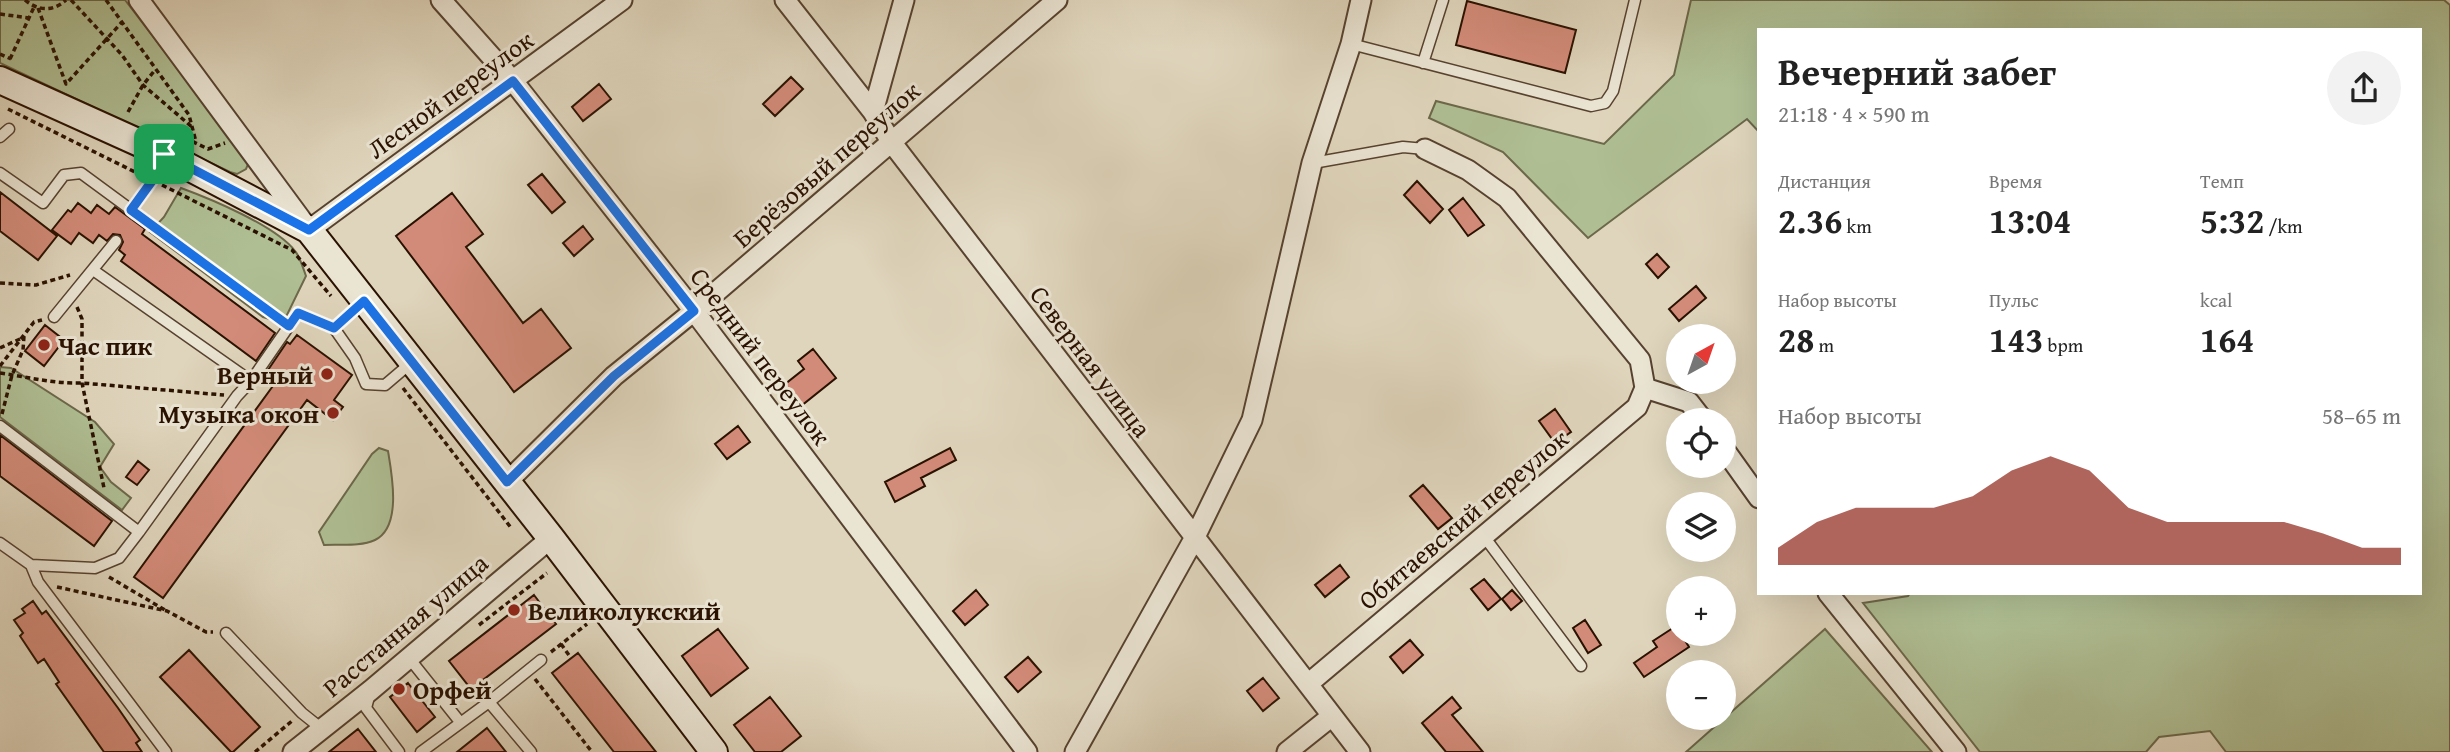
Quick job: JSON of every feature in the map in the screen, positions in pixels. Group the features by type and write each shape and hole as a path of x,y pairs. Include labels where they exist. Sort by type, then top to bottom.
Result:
{"main road":[{"path":"8,66 169,144 309,230 356,308 404,370 507,482 714,752"}],"street":[{"path":"139,0 309,230"},
{"name":"Средний переулок","path":"441,0 513,81 694,311 1027,752"},
{"name":"Лесной переулок","path":"309,230 622,0"},
{"name":"Северная улица","path":"785,0 873,112 891,143 1360,752"},
{"path":"873,112 904,0"},
{"name":"Берёзовый переулок","path":"507,482 614,376 694,311 1056,0"},
{"path":"1075,752 1194,538 1252,420 1312,163 1351,44 1361,0"},
{"path":"1425,149 1468,170 1507,198 1640,360 1645,388 1689,402 1694,408"},
{"name":"Обитаевский переулок","path":"1308,684 1637,407 1645,388"},
{"path":"1736,466 1757,495"},
{"name":"Расстанная улица","path":"293,752 551,538"},
{"path":"1830,595 1956,752"},
{"path":"1287,752 1332,716"}],"lane":[{"path":"1423,63 1443,0"},
{"path":"1351,44 1591,107 1605,103 1613,91 1635,0"},
{"path":"0,137 9,130"},
{"path":"133,212 152,181 169,144"},
{"path":"1312,163 1403,147 1425,149"},
{"path":"0,173 43,203 64,175 81,173 289,326"},
{"path":"54,317 116,241"},
{"path":"93,270 251,381"},
{"path":"334,328 356,308"},
{"path":"30,565 95,568 119,558 251,381 298,313 334,328 355,358 366,384 386,386 404,370"},
{"path":"0,424 139,531"},
{"path":"1483,535 1581,666"},
{"path":"0,543 30,565 38,582 166,752"},
{"path":"226,633 302,713 323,729"},
{"path":"409,658 460,722"},
{"path":"421,752 541,660"},
{"path":"371,690 366,708 399,752"},
{"path":"489,702 531,752"}],"path":[{"path":"25,0 36,7 53,8 69,0 122,55 144,85 192,127"},
{"path":"106,0 189,115 197,143"},
{"path":"8,66 36,7"},
{"path":"36,7 66,84"},
{"path":"0,14 29,18"},
{"path":"66,84 123,21"},
{"path":"0,54 8,66"},
{"path":"128,112 155,69"},
{"path":"55,79 66,84"},
{"path":"0,106 292,250 356,308"},
{"path":"169,144 197,143 208,149 223,144 236,131"},
{"path":"0,283 36,285 79,271 93,270"},
{"path":"72,296 82,319 82,383 108,508"},
{"path":"0,366 34,321 54,317"},
{"path":"0,348 24,336"},
{"path":"0,424 12,375 23,349 24,336"},
{"path":"404,370 512,529"},
{"path":"0,373 59,384 82,383 237,397"},
{"path":"95,568 206,632 226,633"},
{"path":"38,582 167,611"},
{"path":"541,660 587,624"},
{"path":"561,644 571,658"},
{"path":"528,670 592,752"},
{"path":"255,752 302,713"}],"green space":[{"path":"0,0 125,0 249,162 246,169 237,174 230,172 0,63"},
{"path":"1691,0 2444,0 2450,5 2450,752 2226,752 2210,731 2159,737 2146,752 1980,752 1863,603 1909,595 2422,595 2422,28 1757,28 1757,130 1747,119 1588,238 1503,152 1429,118 1436,101 1604,144 1674,75"},
{"path":"181,188 258,223 295,251 306,276 283,323 263,317 150,232 164,217"},
{"path":"0,367 11,368 95,422 114,444 100,467 111,482 131,498 122,510 0,417"},
{"path":"379,448 388,451 391,473 393,500 389,524 383,533 369,542 324,545 319,532 372,454"},
{"path":"1825,629 1932,752 1686,752 1711,730 1736,730 1736,708"}],"building":[{"path":"1467,1 1576,30 1565,73 1456,45"},
{"path":"791,77 803,89 775,116 763,104"},
{"path":"599,84 611,99 583,121 572,107"},
{"path":"542,174 565,202 552,213 528,185"},
{"path":"1417,181 1443,209 1430,223 1404,195"},
{"path":"0,192 57,236 38,260 0,231"},
{"path":"452,193 483,234 466,247 523,323 541,309 571,348 514,392 396,236"},
{"path":"1463,198 1484,225 1468,236 1449,210"},
{"path":"78,203 91,213 97,205 109,214 115,207 145,229 142,234 275,333 256,361 121,261 125,255 119,250 123,242 120,235 113,234 107,241 99,235 93,243 79,233 71,244 52,230 68,210 71,212"},
{"path":"583,226 593,239 574,256 563,243"},
{"path":"1657,254 1669,267 1658,278 1646,264"},
{"path":"1696,286 1706,298 1679,321 1669,309"},
{"name":"Час пик","path":"45,325 64,340 44,366 25,351"},
{"path":"297,335 352,375 334,400 343,407 333,420 307,400 163,598 134,577 278,379 268,370 287,342 290,344"},
{"path":"813,349 836,378 801,406 784,385 804,369 798,361"},
{"path":"1555,409 1571,432 1555,443 1539,421"},
{"path":"738,426 750,442 727,459 715,444"},
{"path":"0,435 112,521 94,546 0,476"},
{"path":"950,448 956,460 921,478 925,486 895,502 885,482"},
{"path":"138,461 149,470 137,485 126,477"},
{"path":"1423,485 1452,518 1438,529 1410,496"},
{"path":"1340,565 1349,577 1325,597 1315,585"},
{"path":"1484,579 1501,599 1488,610 1471,589"},
{"path":"976,590 988,605 965,625 953,611"},
{"path":"1512,590 1522,601 1511,610 1502,599"},
{"path":"534,595 556,624 471,689 449,661"},
{"path":"33,601 42,614 46,611 118,708 140,740 136,743 142,752 104,752 56,684 59,682 44,659 38,663 20,636 23,633 14,620 25,613 22,609"},
{"path":"1585,620 1601,645 1588,653 1573,628"},
{"path":"718,629 748,668 711,696 682,656"},
{"path":"1666,633 1666,646 1689,647 1644,677 1634,663 1657,647 1653,641"},
{"path":"1410,640 1423,655 1403,673 1390,657"},
{"path":"189,650 260,727 233,752 160,677"},
{"path":"578,653 656,752 614,752 552,673"},
{"path":"1028,657 1041,672 1018,692 1005,677"},
{"path":"1263,678 1279,698 1263,711 1247,691"},
{"path":"408,683 435,717 417,732 390,697"},
{"path":"770,697 801,736 781,752 755,752 734,725"},
{"path":"1452,697 1461,708 1452,715 1483,752 1446,752 1422,723"},
{"path":"487,728 506,752 457,752"},
{"path":"358,729 376,752 329,752"}],"place":[{"name":"Час пик","path":"44,345"},
{"name":"Верный","path":"327,374"},
{"name":"Музыка окон","path":"333,413"},
{"name":"Великолукский","path":"514,610"},
{"name":"Орфей","path":"399,689"}],"route":[{"path":"513,81 694,311 614,376 507,482 364,301 334,328 298,313 289,326 131,210 152,181 164,154 309,230 513,81"}]}
